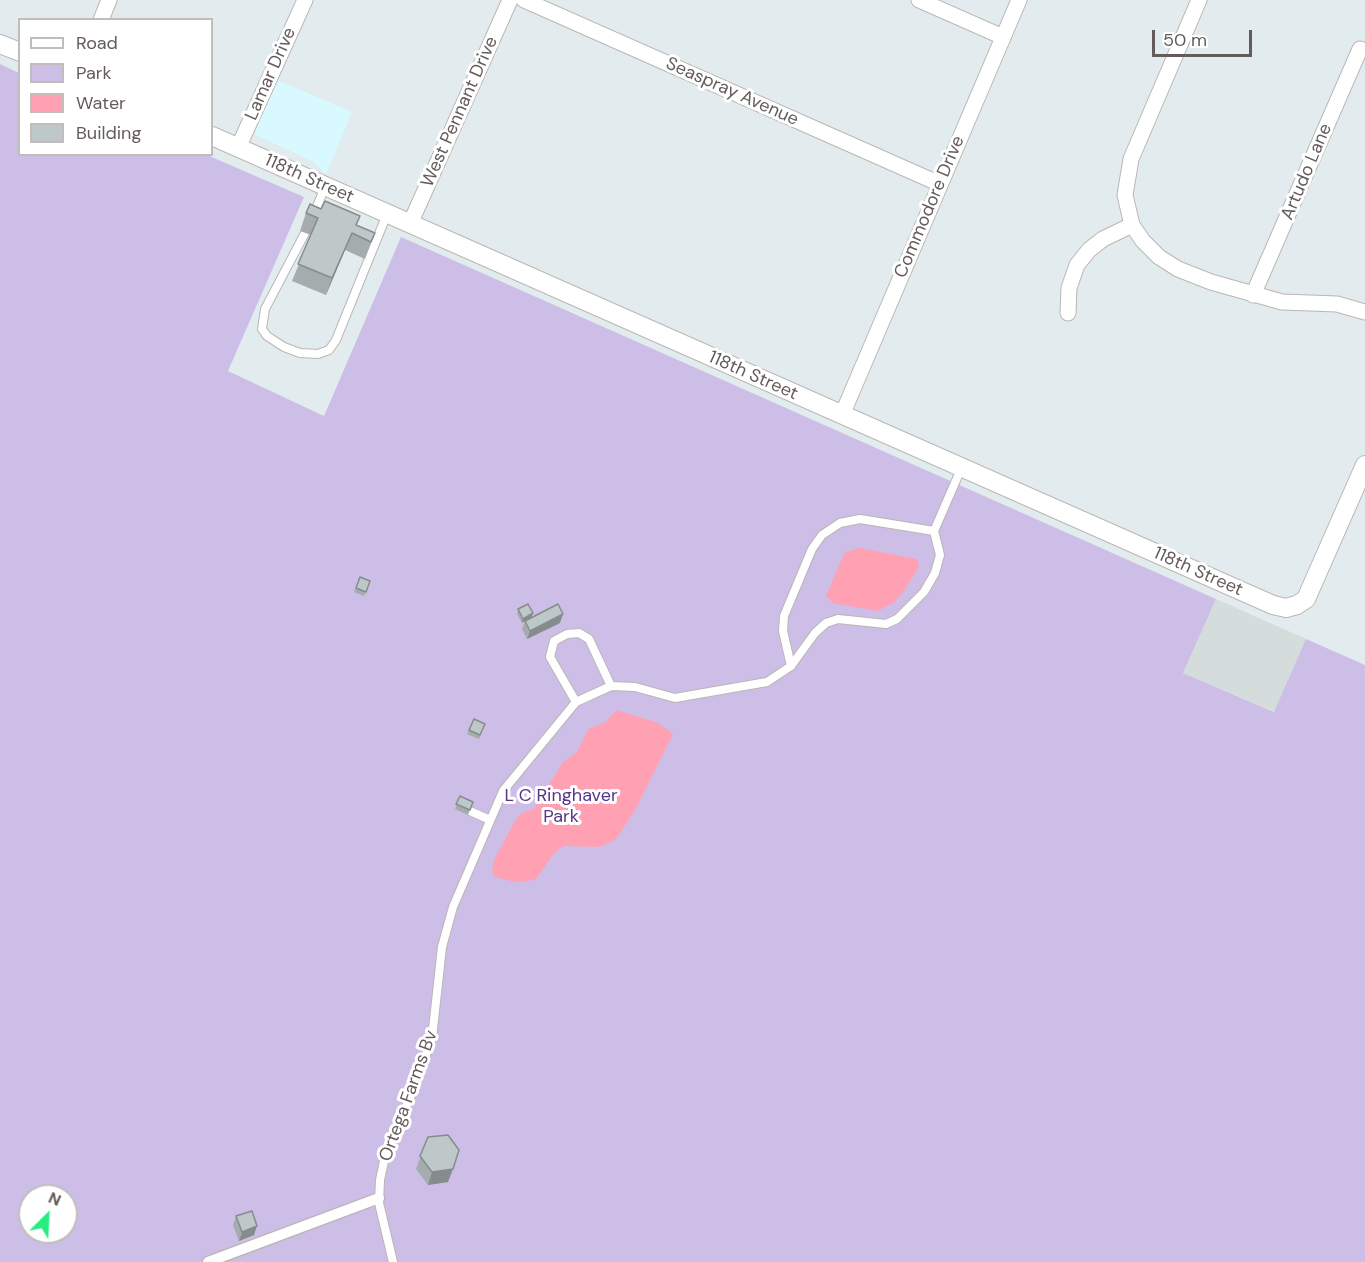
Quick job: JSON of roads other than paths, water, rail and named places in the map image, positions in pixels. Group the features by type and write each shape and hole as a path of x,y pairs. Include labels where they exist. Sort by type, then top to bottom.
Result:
{"street":[{"path":"102,18 109,0"},
{"name":"Lamar Drive","path":"238,148 304,0"},
{"name":"West Pennant Drive","path":"410,224 510,0"},
{"name":"Seaspray Avenue","path":"524,0 940,184"},
{"path":"919,0 1003,37"},
{"name":"Commodore Drive","path":"842,415 1019,0"},
{"path":"1199,0 1131,159 1125,195 1132,225 1143,241 1159,257 1178,269 1211,282 1282,302 1337,304 1365,312"},
{"path":"0,44 18,51"},
{"name":"Artudo Lane","path":"1253,295 1360,49"},
{"name":"118th Street","path":"213,136 1273,605 1286,608 1306,599 1365,465"},
{"path":"1068,313 1069,288 1077,265 1089,250 1103,239 1132,225"},
{"path":"208,1262 379,1198"}],"lane":[{"path":"309,224 326,187"},
{"path":"305,233 265,309 262,329 267,336 284,347 300,353 318,354 329,350 336,340 387,214"},
{"path":"576,702 550,657 555,641 571,632 582,634 591,642 611,686 627,686 684,698 767,682 791,666 818,629 826,623 838,620 886,624 904,615 924,592 935,573 940,555 934,531 961,469"},
{"path":"791,666 783,631 784,616 812,549 822,535 840,523 860,519 934,531"},
{"name":"Ortega Farms Bv","path":"393,1262 379,1198 380,1180 387,1146 412,1093 432,1038 447,925 503,791 576,702 611,686"},
{"path":"470,811 490,820"}],"water":[{"path":"860,548 917,559 919,567 904,591 894,602 878,611 833,603 826,596 845,552"},
{"path":"617,710 658,723 673,734 635,810 618,836 613,841 599,847 564,846 555,852 535,880 515,882 495,877 492,872 494,860 516,819 522,813 534,809 563,762 577,752 588,729 604,723"}],"park label":[{"name":"L C Ringhaver Park","path":"561,806"}]}
